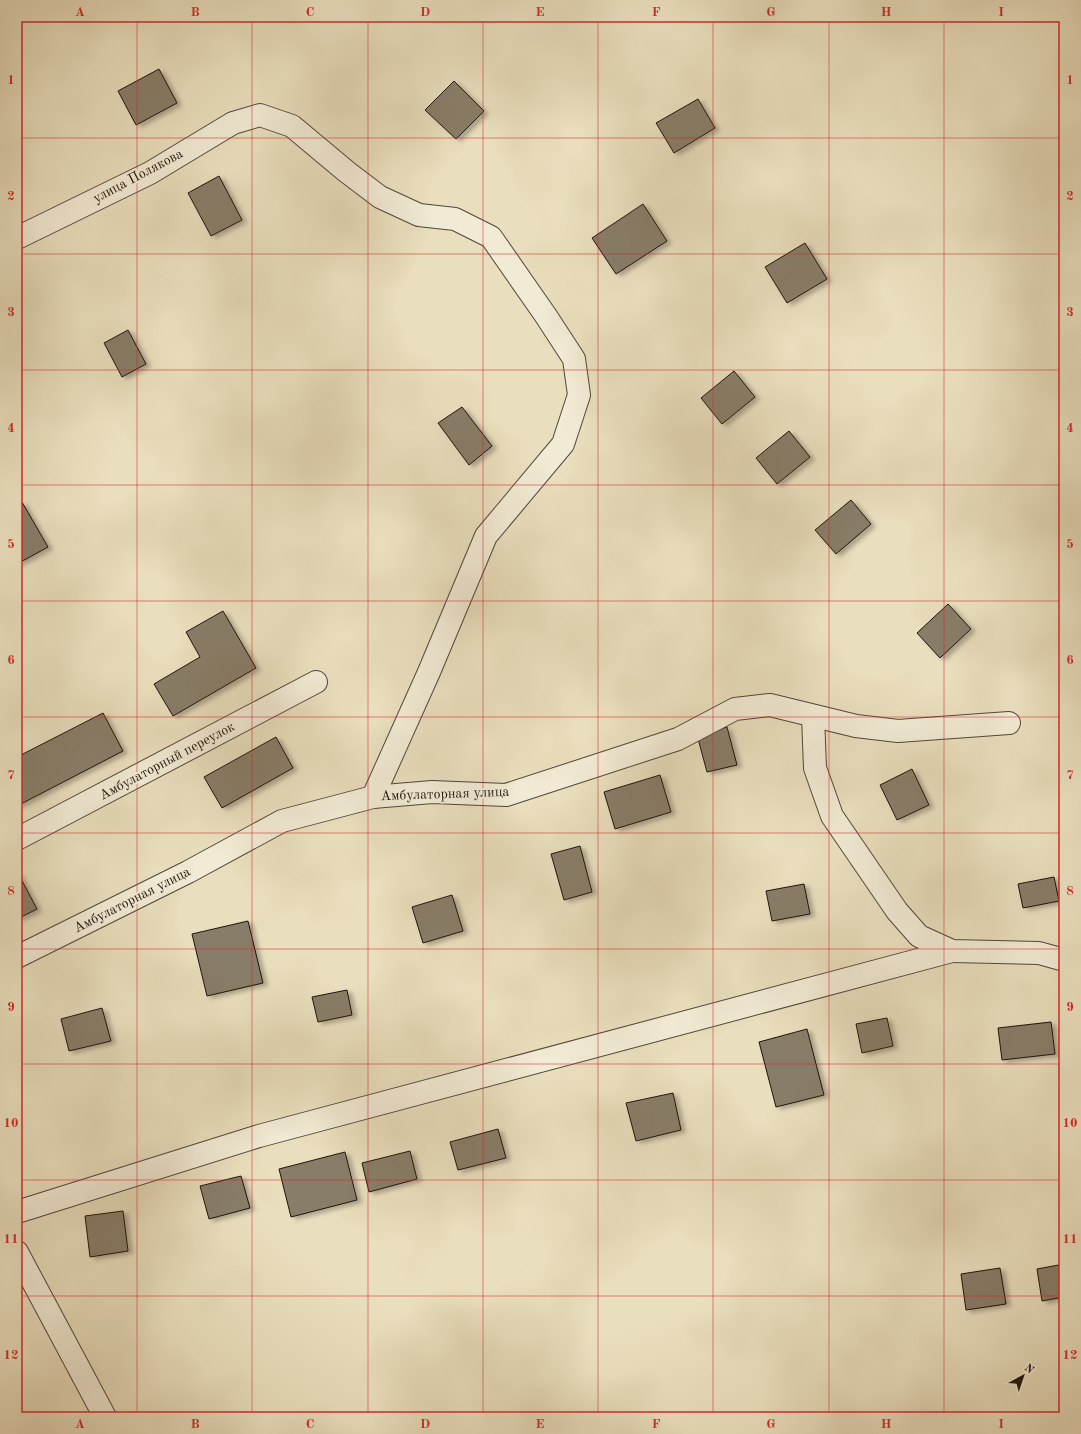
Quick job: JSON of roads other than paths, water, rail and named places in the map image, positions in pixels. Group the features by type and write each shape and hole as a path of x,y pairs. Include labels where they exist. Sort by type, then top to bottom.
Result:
{"street":[{"name":"улица Полякова","path":"17,238 150,173 233,123 260,115 292,126 347,172 380,197 418,215 455,219 491,237 574,358 579,395 563,444 486,536 430,672 373,797"},
{"name":"Амбулаторный переулок","path":"17,839 316,682"},
{"name":"Амбулаторная улица","path":"17,957 188,872 282,821 373,797 432,792 506,795 678,739 735,709 770,705 856,726 898,731 1010,723"},
{"path":"814,716 815,768 832,816 897,911 919,936 952,951"},
{"path":"17,1212 259,1136 952,951 1039,953 1064,960"},
{"path":"17,1252 105,1417"}]}
